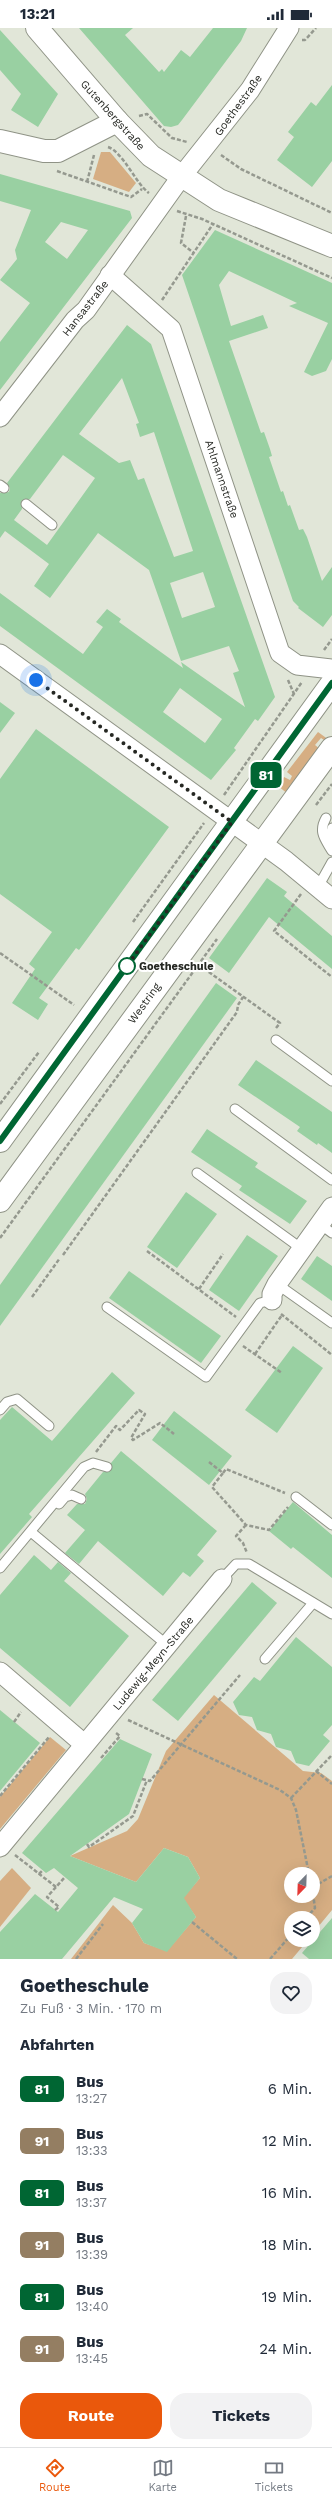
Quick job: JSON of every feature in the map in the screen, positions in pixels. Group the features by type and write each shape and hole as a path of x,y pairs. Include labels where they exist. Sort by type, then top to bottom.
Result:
{"main road":[{"name":"Gutenbergstraße","path":"37,28 117,121 151,156 181,177 219,200 332,246"},
{"path":"0,140 44,151 58,151 117,121"},
{"path":"0,1141 332,683"},
{"name":"Westring","path":"0,1201 260,843 331,750"}],"street":[{"name":"Goethestraße","path":"181,177 206,148 250,90 289,28"},
{"name":"Hansastraße","path":"0,417 75,320 86,310 181,177"},
{"name":"Ahlmannstraße","path":"110,275 172,329 280,653 297,665 311,668 332,669"},
{"path":"0,654 232,822 320,889"},
{"path":"277,1300 302,1249 326,1229 332,1207"},
{"name":"Ludewig-Meyn-Straße","path":"1,1846 222,1579"},
{"path":"0,1672 84,1744"}],"lane":[{"path":"26,504 52,525"},
{"path":"326,818 321,827 322,834 332,851"},
{"path":"320,889 332,863 330,836 332,828"},
{"path":"276,1040 332,1081"},
{"path":"235,1109 332,1180"},
{"path":"197,1173 302,1249"},
{"path":"107,1307 206,1377 260,1303 277,1300 332,1323"},
{"path":"0,1410 7,1402 17,1399 49,1426"},
{"path":"0,1568 51,1509 84,1467 93,1463 107,1467"},
{"path":"51,1509 72,1495 81,1499"},
{"path":"296,1497 332,1525"},
{"path":"31,1532 167,1645"},
{"path":"245,1563 256,1567 332,1614"},
{"name":"Ludewig-Meyn-Straße","path":"222,1579 236,1564 245,1563"},
{"path":"264,1659 313,1603"}],"path":[{"path":"305,40 316,28"},
{"path":"147,114 172,138 182,142 193,142 206,148 241,169 332,213"},
{"path":"44,151 54,170 131,197 142,189 139,181 111,148 102,145"},
{"path":"87,182 94,153 93,149"},
{"path":"194,253 181,243 186,216 213,224 332,278"},
{"path":"154,313 213,224"},
{"path":"130,927 332,639"},
{"path":"315,807 332,784"},
{"path":"320,889 274,931 332,977"},
{"path":"0,1238 222,934"},
{"path":"0,953 74,1005"},
{"path":"199,965 280,1023 270,1036 276,1040"},
{"path":"63,1255 237,1012 238,1006 244,997"},
{"path":"69,1011 78,998"},
{"path":"0,1104 42,1048"},
{"path":"147,1251 245,1323"},
{"path":"199,1289 223,1254"},
{"path":"32,1297 60,1258"},
{"path":"254,1354 277,1300 332,1355"},
{"path":"233,1339 282,1373"},
{"path":"84,1467 116,1426 120,1430 139,1410 144,1414 131,1438 134,1440 160,1423 174,1434"},
{"path":"209,1462 222,1473"},
{"path":"226,1469 296,1497 269,1530 246,1525 212,1487 226,1469"},
{"path":"245,1563 247,1553 243,1543 236,1536 246,1525"},
{"path":"142,1779 150,1781 240,1675"},
{"path":"14,1722 24,1709"},
{"path":"111,1713 280,1790 291,1798 296,1810 308,1867"},
{"path":"0,1795 53,1732"},
{"path":"102,1759 120,1736"},
{"path":"291,1798 330,1756"},
{"path":"316,1770 332,1784"},
{"path":"87,1844 89,1847 103,1835 133,1816 147,1780"},
{"path":"1,1846 56,1887"},
{"path":"39,1874 43,1870"},
{"path":"320,1883 332,1876"},
{"path":"55,1910 59,1906 48,1897 65,1877"},
{"path":"192,1922 236,1959"},
{"path":"76,1959 103,1924"},
{"path":"270,1959 284,1943"}],"shaded area":[{"path":"101,152 110,152 136,183 129,192 93,179"},
{"path":"318,732 329,740 327,742 321,738 315,745 321,750 288,794 278,786 284,777 290,780 292,776 287,772"},
{"path":"214,1695 303,1771 321,1773 332,1781 332,1910 320,1925 320,1911 284,1911 284,1947 302,1947 292,1959 71,1959 113,1905 132,1923 144,1943 167,1951 196,1917 183,1898 200,1878 188,1857 164,1848 136,1882 70,1856 127,1831 138,1819 166,1751"},
{"path":"50,1737 66,1750 0,1829 0,1797"},
{"path":"12,1868 31,1888 0,1927 0,1881"}],"building":[{"path":"79,28 133,28 125,35 159,72 162,69 164,72 181,50 190,57 213,28 247,28 241,41 182,120 178,125 171,127 164,126"},
{"path":"0,30 58,94 38,127 11,110 21,94 0,70"},
{"path":"332,85 332,161 312,187 277,160 294,137 288,132 311,102 316,106"},
{"path":"0,174 130,211 132,218 0,390 0,342 30,303 0,280 17,259 15,250 31,210 0,201","holes":["61,222 88,230 67,259 45,242"]},
{"path":"215,230 332,283 332,359 326,371 312,376 304,372 328,323 289,306 297,303 229,271 219,285 231,326 263,315 268,328 229,341 261,433 264,432 270,449 272,456 269,457 281,492 283,491 288,506 290,505 299,530 303,529 307,537 322,581 332,567 332,615 323,627 298,608 299,607 293,601 182,275"},
{"path":"127,325 151,344 275,697 258,721 255,719 234,748 236,750 211,780 0,626 0,593 83,654 103,627 96,622 107,609 121,619 119,622 183,668 181,662 245,707 233,673 239,671 229,646 181,661 149,570 98,533 50,598 34,586 49,564 5,531 0,538 0,493 9,492 10,488 7,483","holes":["122,378 139,423 136,424 140,437 154,432 193,551 174,557 144,478 138,480 130,460 119,463 79,434","63,455 95,478 47,545 14,520 22,509 21,501 30,499","203,572 215,607 182,618 170,583","180,688 222,719 205,743 163,712"]},
{"path":"0,702 15,713 0,733"},
{"path":"36,729 169,827 79,950 76,948 39,998 48,1004 38,1020 12,1003 35,969 29,964 52,932 0,894 0,779"},
{"path":"267,878 287,892 284,896 332,936 332,969 269,917 229,973 209,958"},
{"path":"216,983 237,998 0,1326 0,1285"},
{"path":"256,1060 332,1112 332,1153 318,1143 317,1145 297,1131 300,1127 238,1085"},
{"path":"207,1129 258,1163 255,1167 307,1201 290,1224 239,1190 242,1186 191,1152"},
{"path":"186,1192 217,1214 177,1268 147,1247"},
{"path":"247,1235 278,1256 239,1311 209,1290"},
{"path":"317,1256 332,1266 332,1301 301,1279"},
{"path":"129,1271 221,1336 201,1363 109,1298"},
{"path":"293,1346 323,1368 277,1433 245,1410"},
{"path":"112,1372 135,1393 29,1514 32,1517 0,1554 0,1420 12,1407 52,1441"},
{"path":"174,1411 232,1456 209,1485 152,1440"},
{"path":"121,1451 217,1531 197,1555 204,1561 190,1577 183,1572 163,1596 98,1541 79,1564 65,1553 85,1530 67,1515 77,1504 85,1504 87,1499 85,1494 103,1472 111,1471 111,1463"},
{"path":"293,1502 332,1535 332,1578 293,1547 291,1549 269,1531"},
{"path":"34,1555 51,1570 58,1562 71,1573 64,1581 129,1636 70,1707 0,1648 0,1595"},
{"path":"252,1582 277,1603 178,1721 152,1700"},
{"path":"296,1637 332,1667 332,1725 323,1735 330,1741 309,1766 296,1763 291,1751 276,1747 271,1734 257,1730 252,1717 239,1715 233,1702 254,1677 260,1681"},
{"path":"0,1710 40,1743 0,1791"},
{"path":"120,1739 152,1754 129,1814 70,1856 136,1882 164,1848 188,1857 200,1878 184,1898 196,1917 167,1952 144,1943 132,1923 143,1909 114,1897 62,1959 0,1959 0,1932 35,1894 58,1912 78,1888 54,1868 46,1873 22,1853"},
{"path":"332,1918 332,1959 309,1959 302,1953 307,1947 320,1947 320,1932"}],"bus line":[{"name":"81","path":"0,1141 332,683"}],"place":[{"name":"Goetheschule","path":"127,966"}],"route":[{"path":"36,680 232,822 164,913 124,970 127,966"}]}
